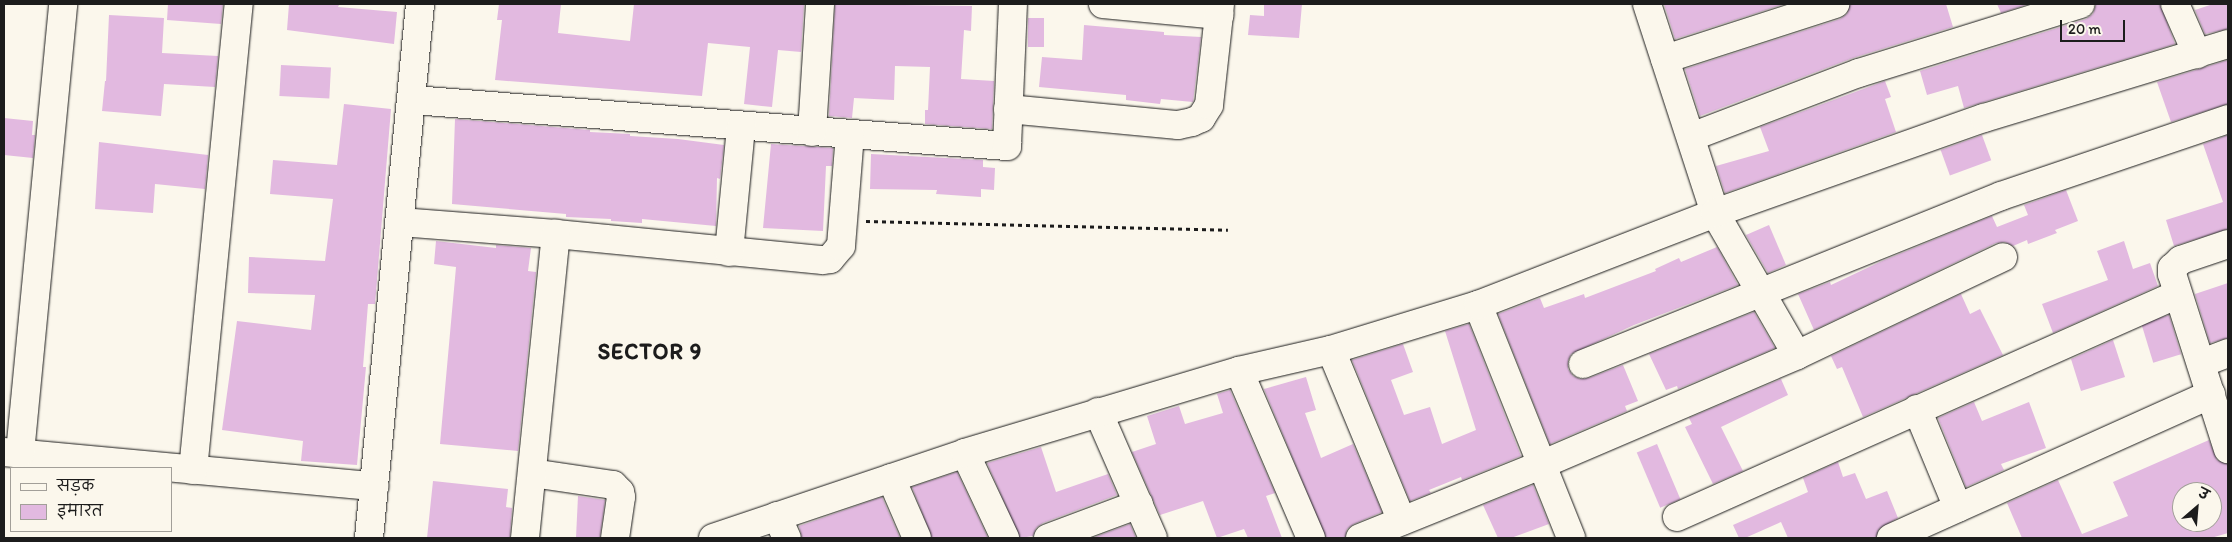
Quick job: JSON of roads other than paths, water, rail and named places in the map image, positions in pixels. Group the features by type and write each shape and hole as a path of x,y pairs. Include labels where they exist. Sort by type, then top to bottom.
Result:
{"street":[{"path":"62,4 12,452 163,467"},
{"path":"193,470 239,4"},
{"path":"369,538 420,4"},
{"path":"812,132 820,4"},
{"path":"412,100 741,127 1006,146 1013,4"},
{"path":"1008,109 1178,124 1192,122 1201,118 1210,106 1219,10 1103,4"},
{"path":"1647,4 1715,213 1797,355"},
{"path":"1665,59 1836,4"},
{"path":"1690,137 1859,73 2081,4"},
{"path":"2176,4 2197,54"},
{"path":"713,538 782,527 891,478 965,453 1239,371 1331,350 1478,305 1715,213 1984,118 2228,44"},
{"path":"1583,364 2001,196 2228,119"},
{"path":"728,252 741,127"},
{"path":"400,222 556,234 728,252 830,259 841,246 850,135"},
{"path":"525,538 556,234"},
{"path":"2228,244 2176,263 2172,274 2228,445"},
{"path":"1360,538 1543,464 1797,355 2003,257"},
{"path":"1677,517 2178,294"},
{"path":"1478,305 1571,538"},
{"path":"1331,350 1402,521"},
{"path":"2202,363 2228,353"},
{"path":"1239,371 1310,538"},
{"path":"1891,538 2211,394"},
{"path":"1917,409 1958,508"},
{"path":"1098,412 1152,538"},
{"path":"965,453 1005,538"},
{"path":"172,468 374,486"},
{"path":"532,473 613,485 620,492 621,497 615,538"},
{"path":"891,478 917,538"},
{"path":"1048,538 1139,504"}],"district":[{"name":"SECTOR 9","path":"650,352"}]}
